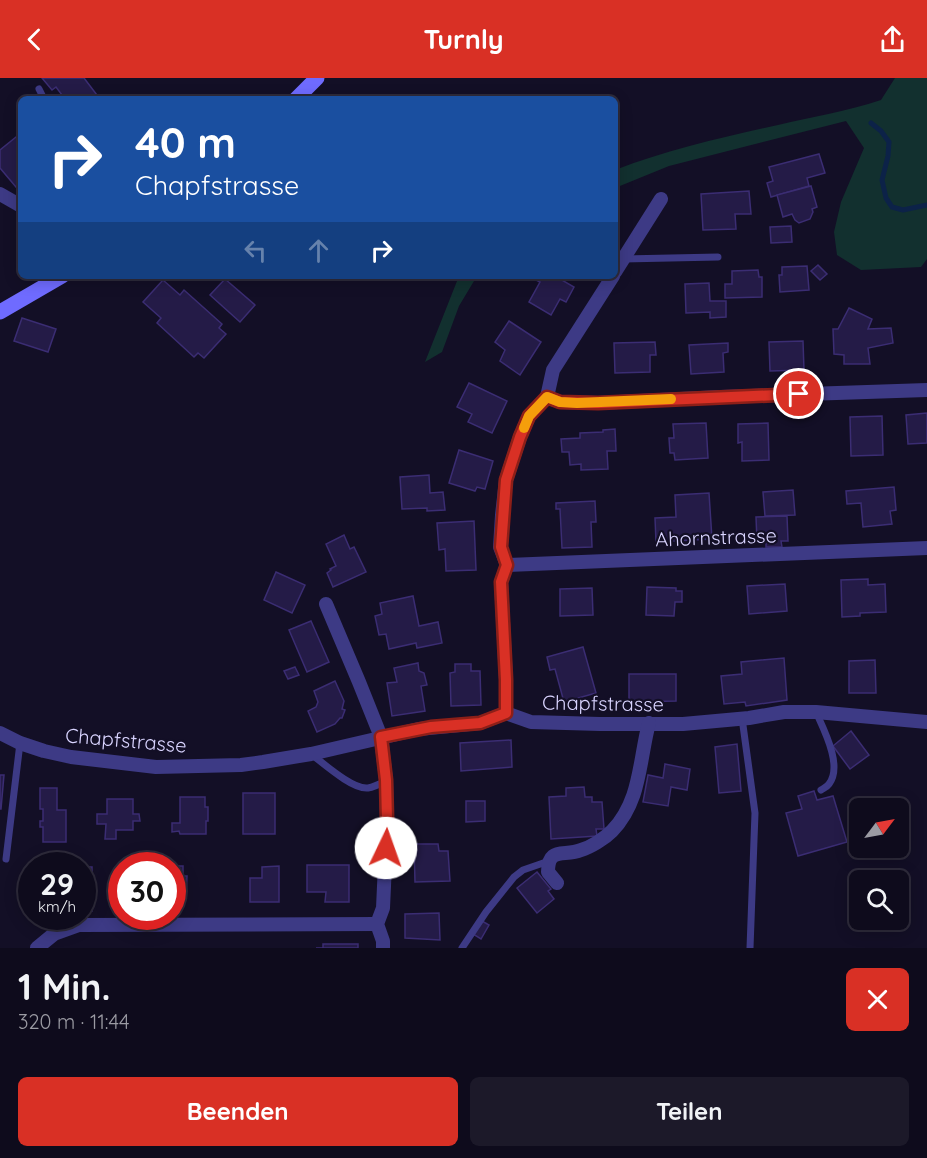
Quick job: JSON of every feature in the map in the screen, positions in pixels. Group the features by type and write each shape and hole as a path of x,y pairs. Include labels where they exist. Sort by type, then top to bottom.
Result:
{"street":[{"path":"299,96 317,78"},
{"path":"0,195 18,204"},
{"path":"618,267 661,199"},
{"path":"0,312 57,279"},
{"path":"506,713 501,582 507,565 501,547 506,480 529,416 547,397 554,370 611,279"},
{"path":"547,397 560,402 598,403 927,390"},
{"name":"Ahornstrasse","path":"507,565 927,548"},
{"path":"326,604 381,737 386,780 387,820 383,908 377,924 383,948"},
{"name":"Chapfstrasse","path":"0,733 20,743 71,757 156,767 242,765 311,754 431,727 480,723 506,713 531,722 600,724 683,724 784,712 816,712 927,722"},
{"path":"557,883 548,872 549,861 553,855 579,851 600,841 617,824 635,792 649,723"},
{"path":"37,948 54,934 79,925 377,924"}],"lane":[{"path":"39,89 42,96"},
{"path":"623,259 718,256"},
{"path":"816,712 830,745 834,762 829,784 821,790"},
{"path":"742,718 755,813 750,948"},
{"path":"6,859 20,743"},
{"path":"311,754 356,786 367,788 386,780"},
{"path":"462,948 486,912 514,877 523,870 549,861"}],"green space":[{"path":"895,78 927,78 927,259 921,267 861,270 837,255 834,232 841,202 864,148 846,121 669,166 618,187 618,169 655,156 881,100"},
{"path":"458,279 475,279 459,306 442,352 425,362"}],"building":[{"path":"42,78 84,78 98,96 63,96 56,87 52,90"},
{"path":"18,135 18,189 0,168 0,150"},
{"path":"819,154 825,173 807,178 809,186 771,197 767,183 773,181 769,167"},
{"path":"811,186 817,207 812,209 810,219 799,223 792,214 783,217 777,195"},
{"path":"749,191 751,214 735,214 736,229 703,230 701,194"},
{"path":"791,226 792,242 771,243 770,227"},
{"path":"818,265 827,274 820,280 811,271"},
{"path":"807,266 809,290 780,292 779,275 782,275 782,267"},
{"path":"758,270 759,277 762,277 762,297 725,298 725,284 732,284 732,271"},
{"path":"225,279 255,305 240,322 210,295"},
{"path":"534,279 560,279 574,287 566,302 560,299 551,315 529,302 540,282"},
{"path":"163,280 180,295 184,290 222,324 219,328 226,334 204,358 198,353 194,357 157,323 161,318 143,302"},
{"path":"709,283 710,301 726,301 726,317 710,318 710,312 686,313 685,284"},
{"path":"849,308 872,319 868,329 891,328 893,343 868,348 870,364 844,364 844,355 834,354 833,329 838,329"},
{"path":"22,318 56,329 48,352 14,341"},
{"path":"509,321 541,342 520,375 500,361 505,350 495,342"},
{"path":"803,341 804,370 770,371 769,342"},
{"path":"655,342 656,355 650,355 650,372 615,373 614,343"},
{"path":"728,343 728,352 723,353 724,372 691,374 689,345"},
{"path":"469,383 507,401 492,433 468,422 472,414 457,407"},
{"path":"927,413 927,443 908,444 906,415"},
{"path":"882,416 883,455 851,456 850,417"},
{"path":"706,423 708,458 675,460 674,453 670,453 669,438 674,438 673,424"},
{"path":"768,423 769,460 742,461 742,442 738,443 738,424"},
{"path":"615,429 616,451 607,451 608,469 581,470 581,464 570,465 569,452 562,452 561,439 580,438 580,433"},
{"path":"459,450 493,461 485,489 477,487 475,491 449,483"},
{"path":"429,475 430,493 443,492 445,510 402,509 400,477"},
{"path":"894,487 896,510 890,511 892,524 863,527 861,503 847,504 846,491"},
{"path":"793,490 795,515 765,516 763,492"},
{"path":"709,493 712,539 656,542 655,518 676,517 675,495"},
{"path":"595,501 596,522 591,522 592,547 562,548 560,509 556,509 556,503"},
{"path":"787,516 788,541 781,541 782,547 766,547 766,541 757,541 756,517"},
{"path":"474,521 476,570 446,571 445,549 439,550 437,523"},
{"path":"344,535 350,549 354,547 366,572 333,587 327,573 336,566 326,544"},
{"path":"276,572 305,585 292,613 264,600"},
{"path":"868,579 868,585 885,584 886,612 860,613 860,616 842,617 841,580"},
{"path":"785,584 787,611 749,614 747,586"},
{"path":"647,587 676,588 676,591 682,591 682,602 675,602 674,616 646,615"},
{"path":"592,588 593,615 560,616 560,589"},
{"path":"413,596 419,626 438,622 442,643 417,648 416,643 389,649 386,634 379,635 375,616 382,614 380,603"},
{"path":"311,621 329,662 307,672 289,630"},
{"path":"583,647 596,693 564,702 555,669 550,670 547,657"},
{"path":"784,658 787,700 746,706 745,702 724,704 721,676 742,674 741,662"},
{"path":"875,660 876,693 849,693 849,661"},
{"path":"418,663 419,671 424,673 427,685 421,686 425,711 392,716 387,683 397,682 394,668"},
{"path":"455,664 471,664 471,671 480,671 481,705 451,706 450,673 455,672"},
{"path":"295,667 299,675 288,679 284,671"},
{"path":"629,674 676,674 676,701 629,702"},
{"path":"335,681 344,701 342,709 345,710 342,718 335,724 317,732 308,711 316,707 318,702 314,691"},
{"path":"851,731 869,755 850,769 833,746"},
{"path":"511,740 512,767 461,771 460,743"},
{"path":"737,744 741,791 719,793 715,747"},
{"path":"665,764 690,769 687,790 671,787 668,806 643,802 648,775 663,778"},
{"path":"0,775 4,775 1,809 0,809"},
{"path":"584,787 585,797 592,797 592,802 602,802 604,829 596,829 597,836 551,839 549,797 566,796 566,788"},
{"path":"40,788 57,788 57,810 66,810 66,842 43,842 43,827 40,827 40,821 43,821 43,809 40,809"},
{"path":"814,791 817,800 833,796 847,842 798,856 786,813 802,809 798,796"},
{"path":"243,793 275,793 275,834 243,834"},
{"path":"180,797 205,797 205,807 208,807 206,834 172,832 172,823 180,823"},
{"path":"107,799 133,799 133,814 139,814 140,821 133,821 133,830 116,830 116,839 105,839 106,824 97,824 97,814 107,814"},
{"path":"466,801 485,801 485,821 466,822"},
{"path":"414,844 438,844 439,851 448,851 450,881 415,882"},
{"path":"307,865 349,865 349,902 325,902 326,892 307,892"},
{"path":"279,866 279,902 250,902 250,878 262,878 262,867"},
{"path":"537,872 551,889 548,891 554,899 537,913 517,888"},
{"path":"439,913 440,940 405,938 405,914"},
{"path":"482,921 489,925 481,939 473,934"},
{"path":"323,944 358,944 358,948 323,948"}],"waterway":[{"path":"871,123 889,142 882,180 886,198 892,207 903,210 927,205"}],"slow traffic":[{"path":"524,428 529,416 547,397 560,402 577,403 671,399"}],"route":[{"path":"386,848 386,780 381,737 431,727 480,723 506,713 501,582 507,565 501,547 502,515 506,480 529,416 547,397 560,402 598,403 799,394"}]}
